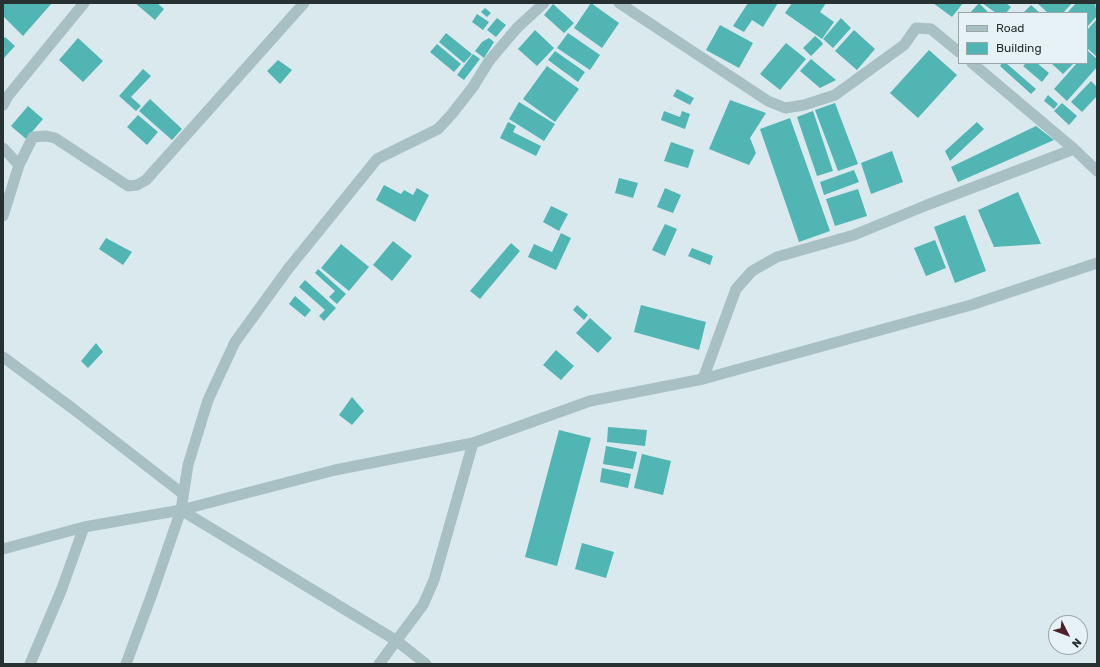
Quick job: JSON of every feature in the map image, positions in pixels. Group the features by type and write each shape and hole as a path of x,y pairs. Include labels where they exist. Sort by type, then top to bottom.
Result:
{"street":[{"path":"3,105 8,96 84,3"},
{"path":"3,216 20,165 33,137 46,136 55,138 128,186 137,185 146,180 155,172 304,3"},
{"path":"126,664 152,594 180,510 188,465 208,400 234,342 283,275 377,159 438,129 473,87 489,61 517,28 544,3"},
{"path":"619,3 768,101 785,108 804,105 835,95 904,45 916,28 931,29 958,51"},
{"path":"973,64 1074,149 1097,171"},
{"path":"3,148 20,165"},
{"path":"703,379 736,289 752,271 777,257 854,235 927,205 1074,149"},
{"path":"3,549 84,527 180,510 335,470 472,443 590,401 703,379 971,305 1097,264"},
{"path":"3,357 72,408 183,494"},
{"path":"379,664 423,605 434,580 472,443"},
{"path":"180,510 397,641 426,664"},
{"path":"30,664 61,591 84,527"}],"building":[{"path":"3,3 52,3 23,36 3,16"},
{"path":"135,3 157,3 164,9 155,20"},
{"path":"591,3 619,23 602,48 574,28"},
{"path":"748,3 778,3 763,27 752,20 744,32 733,26"},
{"path":"792,3 826,3 820,12 834,22 822,39 785,13"},
{"path":"933,3 963,3 952,17"},
{"path":"979,3 988,12 971,12"},
{"path":"982,3 1006,3 1011,7 1007,12 995,12"},
{"path":"1037,3 1072,3 1064,12 1047,12"},
{"path":"1076,3 1095,3 1097,16 1088,26 1088,12 1068,12"},
{"path":"553,4 574,23 564,33 544,15"},
{"path":"1031,5 1039,12 1024,12"},
{"path":"485,8 491,13 487,17 481,12"},
{"path":"477,14 489,22 483,30 472,22"},
{"path":"497,18 506,25 496,37 487,30"},
{"path":"841,18 851,28 833,48 823,39"},
{"path":"1097,19 1097,57 1088,49 1088,29"},
{"path":"720,25 753,43 739,68 706,50"},
{"path":"535,30 554,48 537,66 518,49"},
{"path":"854,30 875,49 857,70 835,51"},
{"path":"446,33 472,54 464,63 439,42"},
{"path":"568,33 600,55 590,70 557,48"},
{"path":"815,36 823,44 811,56 803,48"},
{"path":"5,37 15,46 4,58 3,39"},
{"path":"78,38 103,61 83,82 59,60"},
{"path":"489,38 494,42 484,58 475,51 482,42"},
{"path":"786,43 806,59 780,90 760,74"},
{"path":"437,44 461,64 454,72 430,52"},
{"path":"929,50 957,75 918,118 890,93"},
{"path":"555,51 585,72 578,82 548,60"},
{"path":"1088,51 1097,59 1097,67 1067,101 1054,89 1076,64 1088,64"},
{"path":"473,54 480,59 464,80 457,75"},
{"path":"811,59 836,80 820,88 800,71"},
{"path":"278,60 292,70 280,84 267,71"},
{"path":"1001,64 1007,64 1036,89 1031,94 1000,66"},
{"path":"1025,64 1038,64 1049,73 1042,82 1023,66"},
{"path":"1052,64 1073,64 1063,74"},
{"path":"547,66 579,89 555,122 523,99"},
{"path":"143,69 151,76 131,97 141,106 136,111 119,96"},
{"path":"1091,81 1097,87 1097,96 1082,112 1071,102"},
{"path":"677,89 694,98 690,105 673,96"},
{"path":"1048,95 1058,104 1054,109 1044,101"},
{"path":"150,99 182,129 172,140 139,111"},
{"path":"730,100 766,113 750,138 756,153 749,165 709,149"},
{"path":"519,102 555,124 544,141 509,119"},
{"path":"835,103 858,164 838,171 815,110"},
{"path":"1062,103 1077,116 1069,125 1054,111"},
{"path":"28,106 43,119 26,139 11,126"},
{"path":"664,111 680,117 682,111 690,114 685,129 661,120"},
{"path":"813,111 833,171 817,176 797,117"},
{"path":"138,115 158,132 147,145 127,127"},
{"path":"790,118 830,231 799,242 760,129"},
{"path":"508,122 516,126 513,132 541,146 536,156 500,138"},
{"path":"977,122 984,129 950,161 945,151"},
{"path":"1036,126 1054,140 958,182 951,167"},
{"path":"671,142 694,150 688,168 664,161"},
{"path":"892,151 903,182 871,194 861,163"},
{"path":"854,170 859,182 824,195 820,182"},
{"path":"619,178 638,183 633,198 615,193"},
{"path":"384,185 401,194 404,190 413,195 417,188 429,195 415,222 376,200"},
{"path":"665,188 681,195 673,213 657,207"},
{"path":"858,189 867,216 835,226 826,199"},
{"path":"1018,192 1041,244 994,247 978,210"},
{"path":"551,206 568,214 559,231 543,222"},
{"path":"965,215 986,271 955,283 934,227"},
{"path":"665,224 677,229 665,256 652,250"},
{"path":"561,233 571,238 556,270 528,257 534,244 552,252"},
{"path":"106,238 132,252 123,265 99,249"},
{"path":"935,240 946,268 926,276 914,248"},
{"path":"393,241 412,256 392,281 373,265"},
{"path":"511,243 520,251 480,299 470,291"},
{"path":"341,244 369,267 349,291 321,268"},
{"path":"692,248 713,256 710,265 688,256"},
{"path":"318,269 346,294 337,304 329,297 335,291 315,273"},
{"path":"305,280 336,308 324,321 319,316 325,310 299,287"},
{"path":"295,296 311,310 305,317 289,304"},
{"path":"577,305 588,315 584,320 573,310"},
{"path":"641,305 706,322 699,350 634,332"},
{"path":"590,318 612,338 598,353 576,333"},
{"path":"96,343 103,352 88,368 81,361"},
{"path":"556,350 574,366 561,380 543,365"},
{"path":"352,397 364,411 352,425 339,415"},
{"path":"608,427 647,430 645,446 607,442"},
{"path":"559,430 591,438 557,566 525,557"},
{"path":"606,446 637,452 633,469 603,464"},
{"path":"642,454 671,461 663,495 634,488"},
{"path":"602,468 631,474 628,488 600,482"},
{"path":"582,543 614,552 606,578 575,569"}]}
